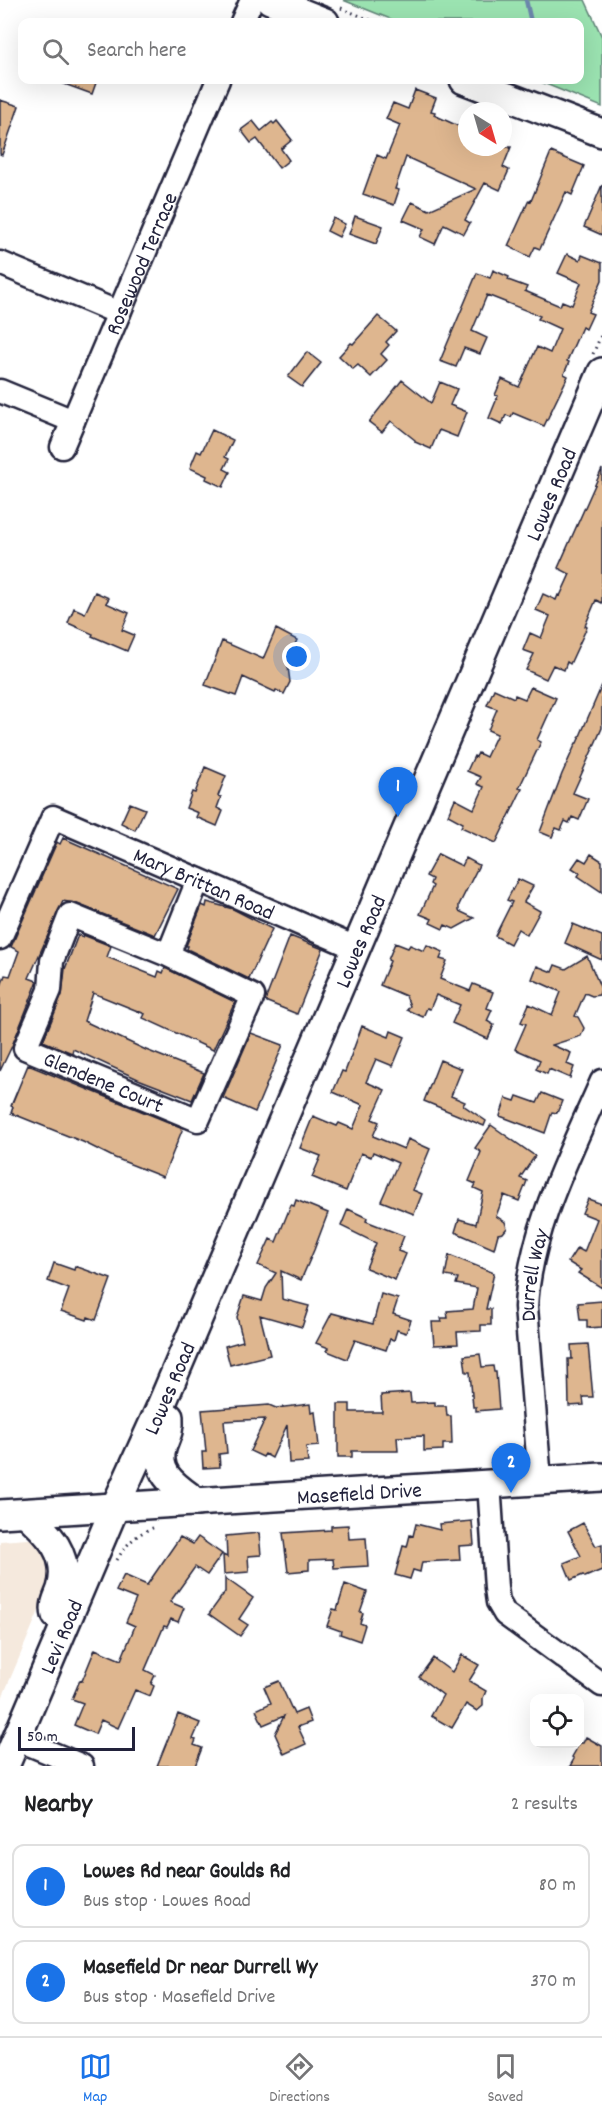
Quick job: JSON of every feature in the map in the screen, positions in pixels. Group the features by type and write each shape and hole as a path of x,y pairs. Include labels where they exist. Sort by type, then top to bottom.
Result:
{"main road":[{"path":"270,0 328,14"},
{"path":"475,84 602,133"},
{"name":"Lowes Road","path":"115,1507 166,1395 602,372"},
{"path":"166,1395 170,1427 160,1461 169,1481 197,1502"},
{"name":"Masefield Drive","path":"13,1513 602,1477"},
{"name":"Levi Road","path":"5,1766 115,1507"},
{"path":"13,1513 48,1534 57,1545 64,1562 64,1574 54,1608 61,1634"}],"street":[{"path":"244,18 252,0"},
{"name":"Rosewood Terrace","path":"62,447 216,84"},
{"path":"0,263 119,312"},
{"path":"0,391 73,421"},
{"name":"Mary Brittan Road","path":"0,938 53,817 356,948"},
{"path":"168,955 198,880"},
{"name":"Glendene Court","path":"70,915 168,955 253,996 198,1120 26,1048 50,990 52,961 70,915"},
{"name":"Durrell Way","path":"540,1480 526,1307 527,1284 538,1236 593,1125 602,1081"},
{"path":"489,1483 496,1588 501,1608 505,1614 602,1685"},
{"path":"16,1738 82,1766"}],"path":[{"path":"328,14 352,18"},
{"path":"117,1560 122,1550 134,1538 147,1529 161,1525"}],"shaded area":[{"path":"70,1537 0,1703 0,1541"}],"green space":[{"path":"343,0 585,0 602,37 602,107 546,84 584,84 584,18 388,18"}],"building":[{"path":"64,84 96,84 92,94"},
{"path":"415,90 436,98 431,111 435,112 434,115 458,126 458,156 507,156 503,167 509,170 500,190 485,183 465,220 470,223 464,234 444,224 435,244 420,237 424,229 403,220 412,202 429,210 476,189 406,157 395,189 399,190 394,205 363,194 377,155 386,159 400,125 386,119 393,103 408,109"},
{"path":"0,100 19,106 2,155 0,154"},
{"path":"253,121 261,131 272,122 274,124 277,121 292,140 281,149 289,160 279,168 257,139 251,143 241,130"},
{"path":"551,152 584,166 572,195 566,192 540,249 535,247 530,257 508,246 529,200 531,201"},
{"path":"602,185 602,235 584,227"},
{"path":"355,216 383,226 376,244 349,234"},
{"path":"333,218 345,224 339,237 327,231"},
{"path":"567,254 580,260 582,255 602,263 602,280 588,312 593,314 586,329 582,327 567,361 569,362 564,374 568,376 544,426 513,413 511,417 506,415 502,424 489,418 502,379 519,387 537,347 550,353 560,329 538,319 540,316 487,295 472,331 487,338 480,354 464,348 456,367 440,361 477,273 490,278 493,270 509,277 508,280 527,287 525,291 560,306 562,301 572,305 581,283 558,273"},
{"path":"378,316 396,331 386,342 389,345 381,354 387,360 371,377 358,365 353,369 339,356"},
{"path":"307,352 321,363 302,387 288,377"},
{"path":"402,380 431,403 440,382 457,389 450,405 467,412 457,437 439,430 431,449 415,442 391,421 382,432 369,422"},
{"path":"212,430 233,440 225,457 229,459 224,469 230,472 223,487 190,468 197,451 201,453"},
{"path":"602,469 602,603 596,600 585,626 587,627 570,664 567,662 564,670 553,665 546,679 526,670 534,654 523,650 530,633 541,638 550,616 536,610 543,594 556,600 570,574 558,568"},
{"path":"95,592 109,598 106,603 129,613 122,630 134,635 127,651 68,623 74,608 85,613"},
{"path":"276,629 297,640 288,660 290,661 288,667 290,682 284,694 243,677 236,696 205,685 222,641 263,659"},
{"path":"602,685 602,728 573,793 588,799 579,820 572,817 569,823 565,821 561,830 556,828 552,837 540,832 562,774"},
{"path":"531,687 556,698 537,740 541,742 519,788 522,789 496,843 461,827 463,823 448,815 455,799 474,809 484,787 477,784 481,777 467,771 474,756 476,757 478,753 486,757 497,734 488,730 497,709 487,705 494,689 514,698 515,695 525,699"},
{"path":"205,767 226,776 218,796 221,797 217,808 223,811 217,826 196,817 198,813 186,808 192,792 195,793"},
{"path":"130,803 145,809 135,830 121,823"},
{"path":"63,838 178,889 155,935 75,903 63,901 29,978 37,983 0,1071 0,989 5,975 10,976 19,951 11,947 57,842 60,844"},
{"path":"438,854 462,866 466,858 479,865 459,905 459,911 474,918 454,929 445,925 443,929 430,923 432,919 420,914 433,886 430,884 432,879 426,876"},
{"path":"591,854 602,861 602,892 578,876 580,873 572,868 579,858 586,862"},
{"path":"518,879 533,886 524,902 540,911 527,935 518,929 510,944 495,936 512,902 507,900"},
{"path":"207,902 233,909 272,929 249,979 187,949 188,946 186,946 202,905 206,907"},
{"path":"573,924 602,936 602,960 565,943"},
{"path":"78,935 111,946 107,957 157,977 159,971 163,973 165,968 235,1002 213,1050 143,1018 145,1014 93,993 84,1021 146,1050 204,1073 192,1100 138,1079 73,1049 72,1053 43,1041 62,995 65,969"},
{"path":"290,936 323,949 297,1014 265,1001"},
{"path":"395,943 408,948 410,945 424,951 427,945 443,952 440,959 447,961 440,979 470,991 473,984 493,992 487,1008 492,1010 487,1021 494,1025 488,1039 452,1023 460,1005 436,995 430,1009 427,1008 423,1017 407,1010 410,1006 406,996 380,985"},
{"path":"587,956 601,989 599,995 592,996 585,993 575,1016 584,1028 581,1036 552,1045 571,1053 567,1064 574,1067 570,1078 549,1069 547,1074 536,1069 540,1060 515,1049 526,1024 521,1022 529,1004 552,1015 561,992 532,979 537,966 552,972 555,965 566,969"},
{"path":"362,1026 389,1037 391,1031 405,1037 393,1066 376,1059 366,1082 385,1090 372,1119 379,1122 373,1136 404,1149 408,1139 430,1149 413,1190 422,1194 414,1214 381,1201 398,1163 373,1152 371,1157 361,1153 346,1191 312,1177 321,1156 300,1148 313,1116 337,1126 339,1123 353,1129 363,1105 333,1092 342,1071 345,1072"},
{"path":"251,1033 283,1045 255,1112 223,1098"},
{"path":"440,1060 462,1069 451,1096 465,1102 463,1105 486,1121 484,1126 424,1101"},
{"path":"28,1065 183,1128 163,1177 11,1113 13,1107 11,1106"},
{"path":"542,1093 562,1101 557,1113 552,1112 545,1133 500,1116 506,1098 515,1101 517,1096 537,1103"},
{"path":"491,1125 535,1156 520,1178 527,1181 519,1201 504,1195 496,1216 505,1222 507,1228 503,1233 498,1234 494,1249 455,1232 459,1219 476,1224 483,1192 474,1188 476,1184 469,1181 481,1152 475,1148"},
{"path":"588,1199 602,1204 602,1288 578,1273 581,1270 568,1262 577,1248 584,1252 597,1219 582,1213"},
{"path":"296,1200 328,1213 301,1280 281,1271 282,1299 309,1306 302,1327 260,1315 270,1355 230,1365 225,1346 243,1341 237,1317 244,1296 262,1301 266,1288 276,1273 258,1265 270,1239 276,1242 291,1205 294,1206"},
{"path":"348,1209 367,1218 366,1221 404,1236 398,1251 406,1254 395,1280 366,1268 376,1243 341,1226"},
{"path":"449,1255 494,1273 486,1309 491,1309 491,1325 481,1325 481,1331 457,1332 458,1344 434,1345 432,1322 442,1322 441,1318 448,1318 447,1311 473,1309 477,1288 456,1284 458,1278 445,1276"},
{"path":"54,1263 74,1270 75,1266 111,1279 96,1320 88,1317 87,1320 61,1311 69,1289 48,1281"},
{"path":"381,1294 398,1299 393,1314 411,1320 406,1333 397,1330 394,1340 390,1339 386,1350 355,1340 347,1359 327,1351 329,1348 316,1343 332,1313 373,1324"},
{"path":"602,1301 602,1327 587,1328 587,1320 580,1320 578,1303"},
{"path":"588,1344 593,1397 583,1397 584,1405 569,1406 568,1359 572,1359 571,1345"},
{"path":"480,1354 482,1367 493,1366 496,1372 499,1409 476,1411 476,1407 473,1407 470,1372 466,1372 464,1356"},
{"path":"410,1393 411,1403 435,1402 435,1406 446,1406 447,1416 451,1416 452,1444 443,1444 443,1450 424,1451 424,1436 397,1437 398,1451 352,1451 352,1457 338,1457 338,1404 350,1404 350,1412 382,1412 381,1395"},
{"path":"310,1404 311,1413 315,1412 319,1446 306,1447 308,1462 289,1463 287,1425 272,1458 250,1451 265,1419 224,1421 227,1453 219,1454 220,1467 203,1468 202,1452 206,1452 202,1410 269,1405 276,1408"},
{"path":"472,1521 474,1545 459,1546 460,1560 422,1562 420,1572 413,1570 410,1579 395,1575 403,1546 407,1547 416,1524 440,1530 439,1524"},
{"path":"583,1523 596,1546 602,1544 602,1570 571,1580 564,1563 581,1556 568,1531"},
{"path":"348,1525 349,1539 366,1538 368,1566 334,1568 333,1559 309,1560 309,1570 288,1572 283,1533 331,1530 331,1526"},
{"path":"259,1533 261,1555 248,1556 249,1572 224,1574 223,1555 227,1557 226,1536"},
{"path":"180,1537 193,1544 198,1537 222,1554 207,1575 195,1567 170,1602 184,1608 178,1622 171,1619 167,1627 164,1626 145,1670 155,1675 151,1684 154,1686 150,1696 135,1690 118,1728 101,1720 95,1734 74,1725 83,1703 72,1699 95,1649 121,1660 135,1626 126,1622 136,1599 116,1591 124,1575 147,1585"},
{"path":"225,1578 253,1598 239,1619 248,1625 240,1636 209,1614 225,1592"},
{"path":"345,1584 367,1592 360,1612 363,1613 360,1623 365,1625 360,1641 340,1634 341,1631 327,1626 333,1609 337,1610"},
{"path":"462,1655 479,1665 469,1681 486,1691 483,1706 477,1711 466,1704 452,1728 431,1716 443,1695 419,1677 433,1658 452,1672"},
{"path":"279,1681 294,1714 306,1709 311,1722 298,1727 306,1744 284,1754 275,1734 284,1716 263,1725 256,1710 271,1703 264,1687"},
{"path":"178,1714 200,1723 193,1739 196,1740 194,1745 202,1748 195,1766 157,1766"},
{"path":"586,1737 602,1746 602,1766 570,1766 577,1748 584,1748"}],"waterway":[{"path":"526,0 530,18"}],"place":[{"name":"Lowes Rd near Goulds Rd","path":"398,817"},
{"name":"Masefield Dr near Durrell Wy","path":"511,1493"}]}
